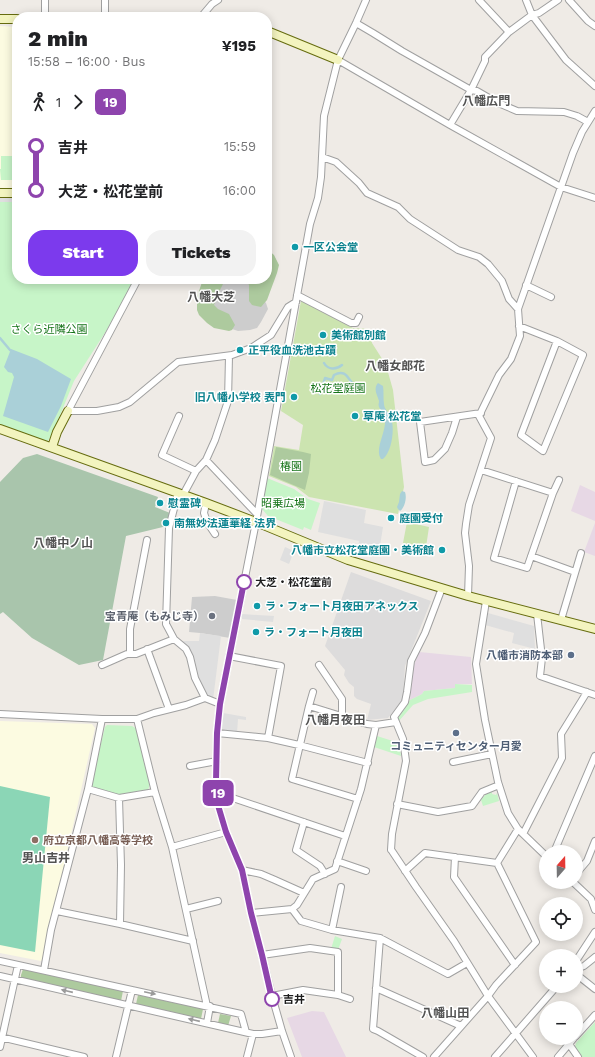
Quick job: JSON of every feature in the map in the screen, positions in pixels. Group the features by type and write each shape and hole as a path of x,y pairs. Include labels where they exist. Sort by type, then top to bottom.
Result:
{"street":[{"path":"45,0 45,12"},
{"path":"105,0 106,12"},
{"path":"205,12 218,0"},
{"path":"291,1057 272,996 251,913 242,870 226,832 217,802 217,733 220,704 310,224 318,198 321,177 324,116 338,60 366,0"},
{"path":"479,0 509,32"},
{"path":"526,0 532,15 566,60 595,86"},
{"path":"450,125 471,90 485,61 485,57 509,32 532,15 539,13 558,0"},
{"path":"569,0 588,21 595,26"},
{"path":"0,19 12,19"},
{"path":"356,23 471,90 477,91 496,102 517,111 564,112 577,116 588,122"},
{"path":"272,33 338,60 450,125 562,187 595,198"},
{"path":"468,596 469,566 465,533 469,505 491,438 479,416 499,375 511,359 520,336 518,309 526,285 573,153 582,132 595,111"},
{"path":"322,157 336,162 359,182 367,193 398,207 410,218 458,250 480,257 502,281 509,298 518,309"},
{"path":"0,192 12,193"},
{"path":"52,447 57,432 135,284"},
{"path":"526,285 551,297"},
{"path":"297,295 351,324 356,323 359,317"},
{"path":"68,411 97,411 119,407 130,402 178,362 229,356 251,348 271,335 288,307 296,302"},
{"path":"519,326 557,341 583,354 543,451 521,435 557,341"},
{"path":"220,704 205,698 195,678 190,657 186,649 174,639 166,624 169,528 180,494 196,471 206,460 215,440 228,401 229,356"},
{"path":"456,417 452,433 445,449 434,460 425,462 420,422 481,413"},
{"path":"179,416 162,455 196,471"},
{"path":"0,429 180,494 256,518 348,560 468,596 595,629"},
{"path":"206,460 256,518"},
{"path":"481,470 553,493"},
{"path":"516,481 494,558 527,568 559,480"},
{"path":"206,503 204,513 207,522 215,534"},
{"path":"130,654 130,629 147,540"},
{"path":"561,620 581,553"},
{"path":"531,556 575,572"},
{"path":"442,588 425,633 410,661 408,692 405,702 394,717 403,739 406,761 397,804 391,850 454,941 488,996 533,1057"},
{"path":"486,601 476,664 492,754 499,785 508,813 521,832 539,849"},
{"path":"537,614 542,658 540,676 595,695"},
{"path":"102,665 127,654 136,654 174,639"},
{"path":"147,649 169,709"},
{"path":"229,656 281,666 268,738"},
{"path":"319,665 342,699 342,716"},
{"path":"313,692 292,779 358,799"},
{"path":"497,863 521,832 562,758 561,734 587,692"},
{"path":"0,714 102,719 137,719 205,698"},
{"path":"309,706 367,724 396,722"},
{"path":"44,970 51,930 88,789 102,719"},
{"path":"137,719 155,792 172,848 209,1006 207,1023"},
{"path":"251,913 292,909 298,905 313,879 335,868 358,799 368,763 376,724"},
{"path":"217,733 268,738 368,763"},
{"path":"453,762 492,754"},
{"path":"557,845 595,756"},
{"path":"190,766 216,761"},
{"path":"397,804 438,812 472,806 482,792 499,785"},
{"path":"88,789 119,798 155,792"},
{"path":"218,793 345,836"},
{"path":"119,798 121,865 120,924"},
{"path":"304,822 296,850 320,866 325,874"},
{"path":"172,848 226,832"},
{"path":"583,866 587,861 595,841"},
{"path":"406,871 425,853 497,863"},
{"path":"455,857 454,877 515,965"},
{"path":"337,861 366,871"},
{"path":"434,1057 496,985 536,942 497,863"},
{"path":"242,870 261,874 304,893"},
{"path":"332,930 341,887"},
{"path":"580,889 591,899 595,910"},
{"path":"186,909 218,900"},
{"path":"292,909 301,921 332,930 380,938 448,974 468,963"},
{"path":"57,911 193,941"},
{"path":"583,950 595,932"},
{"path":"380,938 373,1029 423,1057"},
{"path":"262,955 310,948 338,952 338,995"},
{"path":"583,966 595,957"},
{"path":"0,961 241,1014 246,1032"},
{"path":"0,1047 18,965"},
{"path":"0,976 253,1034 282,1031"},
{"path":"583,980 595,989"},
{"path":"376,988 461,1026"},
{"path":"116,1057 132,990"},
{"path":"272,996 304,990 338,995 350,1000"},
{"path":"495,1057 552,993"},
{"path":"583,1028 595,1015"},
{"path":"248,1057 253,1034"},
{"path":"1,1037 56,1054 84,1057"},
{"path":"558,1057 568,1045"},
{"path":"570,1045 578,1057"}],"shaded area":[{"path":"0,26 12,27 12,188 0,188"},
{"path":"0,198 12,198 12,202 0,202"},
{"path":"211,284 254,284 268,309 257,328 238,331 223,326 206,290"},
{"path":"37,454 158,497 155,507 170,513 167,526 126,536 103,660 79,665 32,638 3,612 0,614 0,482 23,458"},
{"path":"580,485 595,492 595,521 571,511"},
{"path":"324,501 366,510 364,523 383,527 379,552 358,547 359,541 318,532"},
{"path":"595,523 595,556 584,552"},
{"path":"285,547 294,551 289,564 280,560"},
{"path":"351,572 431,601 405,666 403,699 388,718 367,720 371,704 357,699 354,696 354,687 349,683 344,675 345,670 325,646"},
{"name":"宝青庵（もみじ寺）","path":"215,596 237,600 230,638 189,632 192,597"},
{"path":"488,613 534,626 535,649 512,643 514,633 485,625"},
{"path":"242,614 274,616 273,622 242,619"},
{"path":"200,633 221,636 213,700 207,698 201,688 191,657 183,641 199,641"},
{"path":"419,652 471,657 472,684 455,684 455,688 424,691 422,694 410,700 413,668"},
{"path":"223,713 246,717 246,720 238,719 237,733 223,731 221,727"},
{"name":"府立京都八幡高等学校","path":"0,721 92,724 95,728 43,959 41,961 0,953"},
{"path":"312,1011 324,1012 346,1057 302,1057 287,1018"}],"green space":[{"path":"1,156 12,156 12,180 1,180"},
{"name":"さくら近隣公園","path":"0,198 12,198 12,284 131,284 124,303 74,381 52,435 47,442 0,425"},
{"path":"272,253 279,265 267,300 261,307 252,305 249,301 249,285 272,284"},
{"path":"201,284 223,284 214,305 218,309 229,314 235,325 232,330 229,331 214,328 207,323 199,315 197,310 197,297"},
{"name":"松花堂庭園","path":"301,301 353,328 370,329 372,343 386,365 393,390 404,487 398,514 309,497 296,487 269,476 274,446 299,450 303,425 281,411"},
{"name":"椿園","path":"276,447 311,454 305,490 270,475"},
{"name":"昭乗広場","path":"267,478 294,489 308,499 320,503 311,530 304,527 303,530 268,516 262,509"},
{"path":"407,522 429,527 426,547 403,543"},
{"path":"455,684 472,685 472,692 428,699 413,705 398,722 397,719 410,700 422,694 424,691 455,688"},
{"path":"107,725 132,726 137,729 150,784 148,790 120,798 90,788 105,727"},
{"path":"377,736 399,743 401,756 374,747"},
{"path":"0,786 50,797 35,952 0,945"},
{"path":"492,792 492,794 496,795 497,793 499,801 483,806 481,800 486,794"},
{"path":"335,936 342,939 338,950 331,949"},
{"path":"23,969 123,991 121,1001 21,978"},
{"path":"138,995 203,1009 201,1019 136,1004"},
{"path":"220,1014 231,1016 228,1026 218,1023"},
{"path":"595,1022 595,1057 581,1057 575,1047 576,1045 583,1045 583,1035"}],"water":[{"path":"11,349 37,359 71,379 61,406 48,432 3,416 14,377 12,373 8,372 4,367"},
{"path":"378,383 383,386 384,406 391,418 393,428 391,446 383,459 381,459 379,455 379,450 385,418 379,406 379,401 376,394"},
{"path":"402,491 406,494 406,499 402,510 400,511 397,507"}],"waterway":[{"path":"0,338 10,350"},
{"path":"324,363 330,368 337,368 342,365"},
{"path":"320,394 325,378 332,380 334,375 339,373 346,375 355,386 365,388"}],"bus line":[{"name":"19","path":"244,582 220,704 217,733 217,802 226,832 242,870 272,999"}],"place":[{"name":"一区公会堂","path":"295,247"},
{"name":"美術館別館","path":"323,335"},
{"name":"正平役血洗池古蹟","path":"240,350"},
{"name":"旧八幡小学校 表門","path":"294,397"},
{"name":"草庵 松花堂","path":"355,416"},
{"name":"慰霊碑","path":"160,503"},
{"name":"庭園受付","path":"391,518"},
{"name":"南無妙法蓮華経 法界","path":"166,523"},
{"name":"八幡市立松花堂庭園・美術館","path":"442,550"},
{"name":"大芝・松花堂前","path":"244,582"},
{"name":"ラ・フォート月夜田アネックス","path":"257,606"},
{"name":"宝青庵（もみじ寺）","path":"212,616"},
{"name":"ラ・フォート月夜田","path":"256,632"},
{"name":"八幡市消防本部","path":"571,655"},
{"name":"コミュニティセンター月愛","path":"456,733"},
{"name":"府立京都八幡高等学校","path":"35,840"},
{"name":"吉井","path":"272,999"}],"district":[{"name":"八幡広門","path":"486,101"},
{"name":"八幡大芝","path":"211,297"},
{"name":"八幡女郎花","path":"395,366"},
{"name":"八幡中ノ山","path":"63,543"},
{"name":"八幡月夜田","path":"335,720"},
{"name":"男山吉井","path":"46,858"},
{"name":"八幡山田","path":"445,1013"}]}
